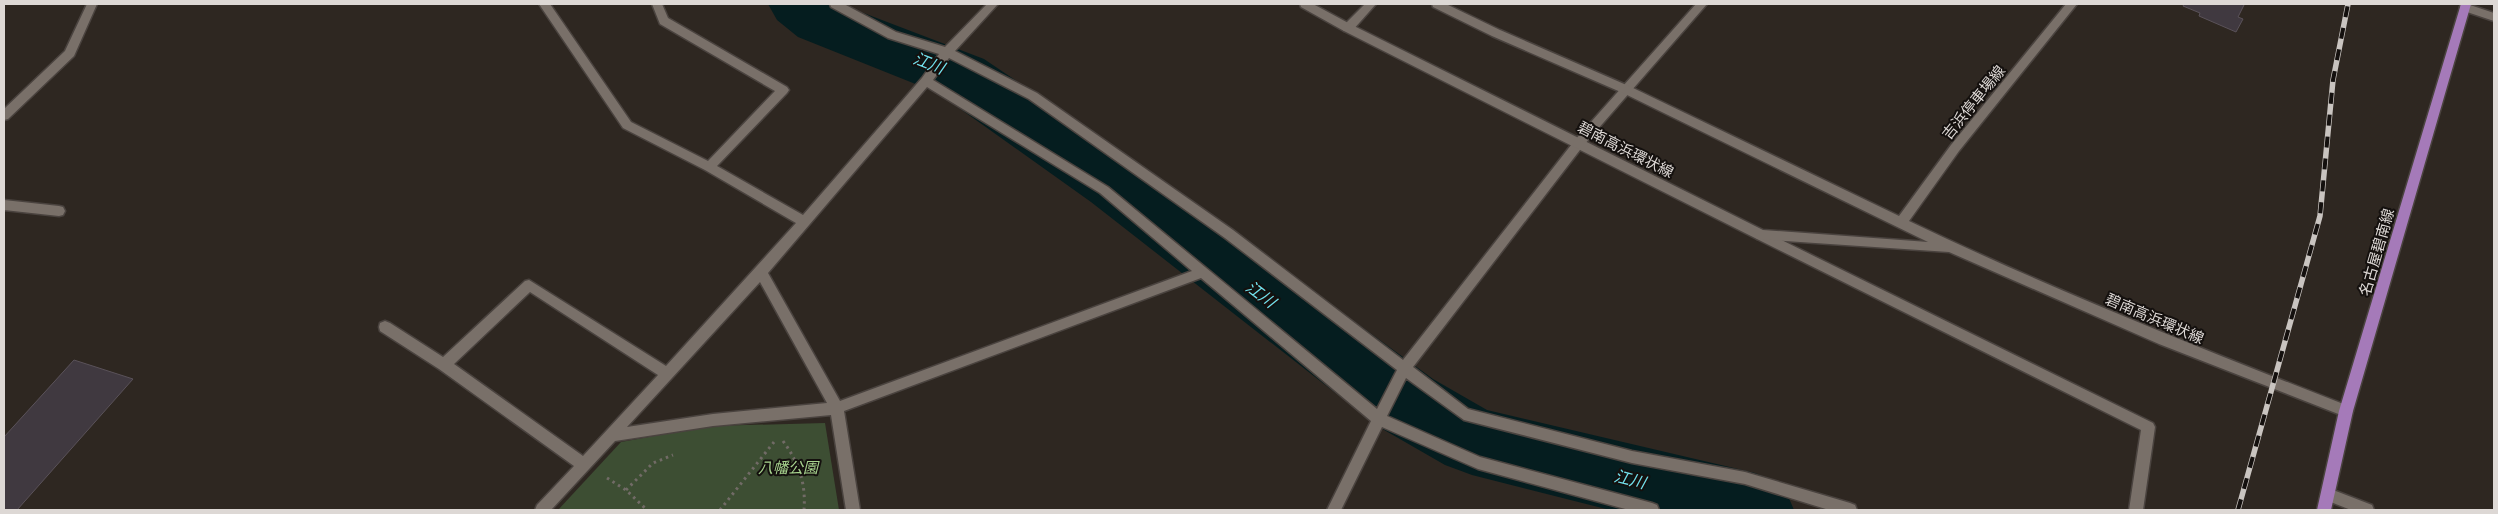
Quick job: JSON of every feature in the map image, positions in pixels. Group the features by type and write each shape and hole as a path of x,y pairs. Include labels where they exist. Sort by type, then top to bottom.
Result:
{"main road":[{"name":"名古屋碧南線","path":"2324,510 2346,411 2465,5"}],"street":[{"path":"4,116 70,54 92,4"},
{"path":"544,4 627,125 709,167 802,222"},
{"path":"657,4 664,21 783,90 709,167"},
{"path":"835,4 892,35 946,53 1033,96 1230,234 1464,414 1632,457 1745,478 1850,510"},
{"path":"542,510 761,272 802,222 927,80 946,53 993,4"},
{"name":"碧南高浜環状線","path":"1305,4 1348,28 1761,235 1953,248"},
{"path":"1348,28 1370,4"},
{"name":"碧南高浜環状線","path":"1437,4 1496,33 1627,90 1953,248 2164,340 2346,411"},
{"path":"1334,510 1404,368 1579,143 1702,4"},
{"name":"吉浜停車場線","path":"1901,222 1955,148 2072,4"},
{"path":"2465,5 2494,17"},
{"path":"927,80 1104,190 1380,418 1478,462 1652,510"},
{"path":"4,205 59,211"},
{"path":"1761,235 2148,427 2136,510"},
{"path":"761,272 837,408 854,510"},
{"path":"612,435 713,420 837,408 1204,272"},
{"path":"444,366 530,285 668,374"},
{"path":"385,327 444,366 584,465"},
{"path":"2328,494 2366,510"}],"path":[{"path":"720,510 779,436 797,459 806,491 804,510"},
{"path":"626,490 653,463 678,453"},
{"path":"584,465 626,490 647,510"}],"green space":[{"name":"八幡公園","path":"825,423 839,510 558,510 621,442 709,426"}],"building":[{"path":"2184,4 2242,4 2244,5 2238,17 2243,19 2236,32 2199,16 2200,13 2183,6"},
{"path":"74,360 133,379 17,510 4,510 4,437"}],"waterway":[{"name":"江川","path":"799,4 820,21 961,76 1115,183 1406,403 1472,441 1755,510"}],"railway":[{"path":"2238,510 2320,216 2333,80 2348,4"}]}
